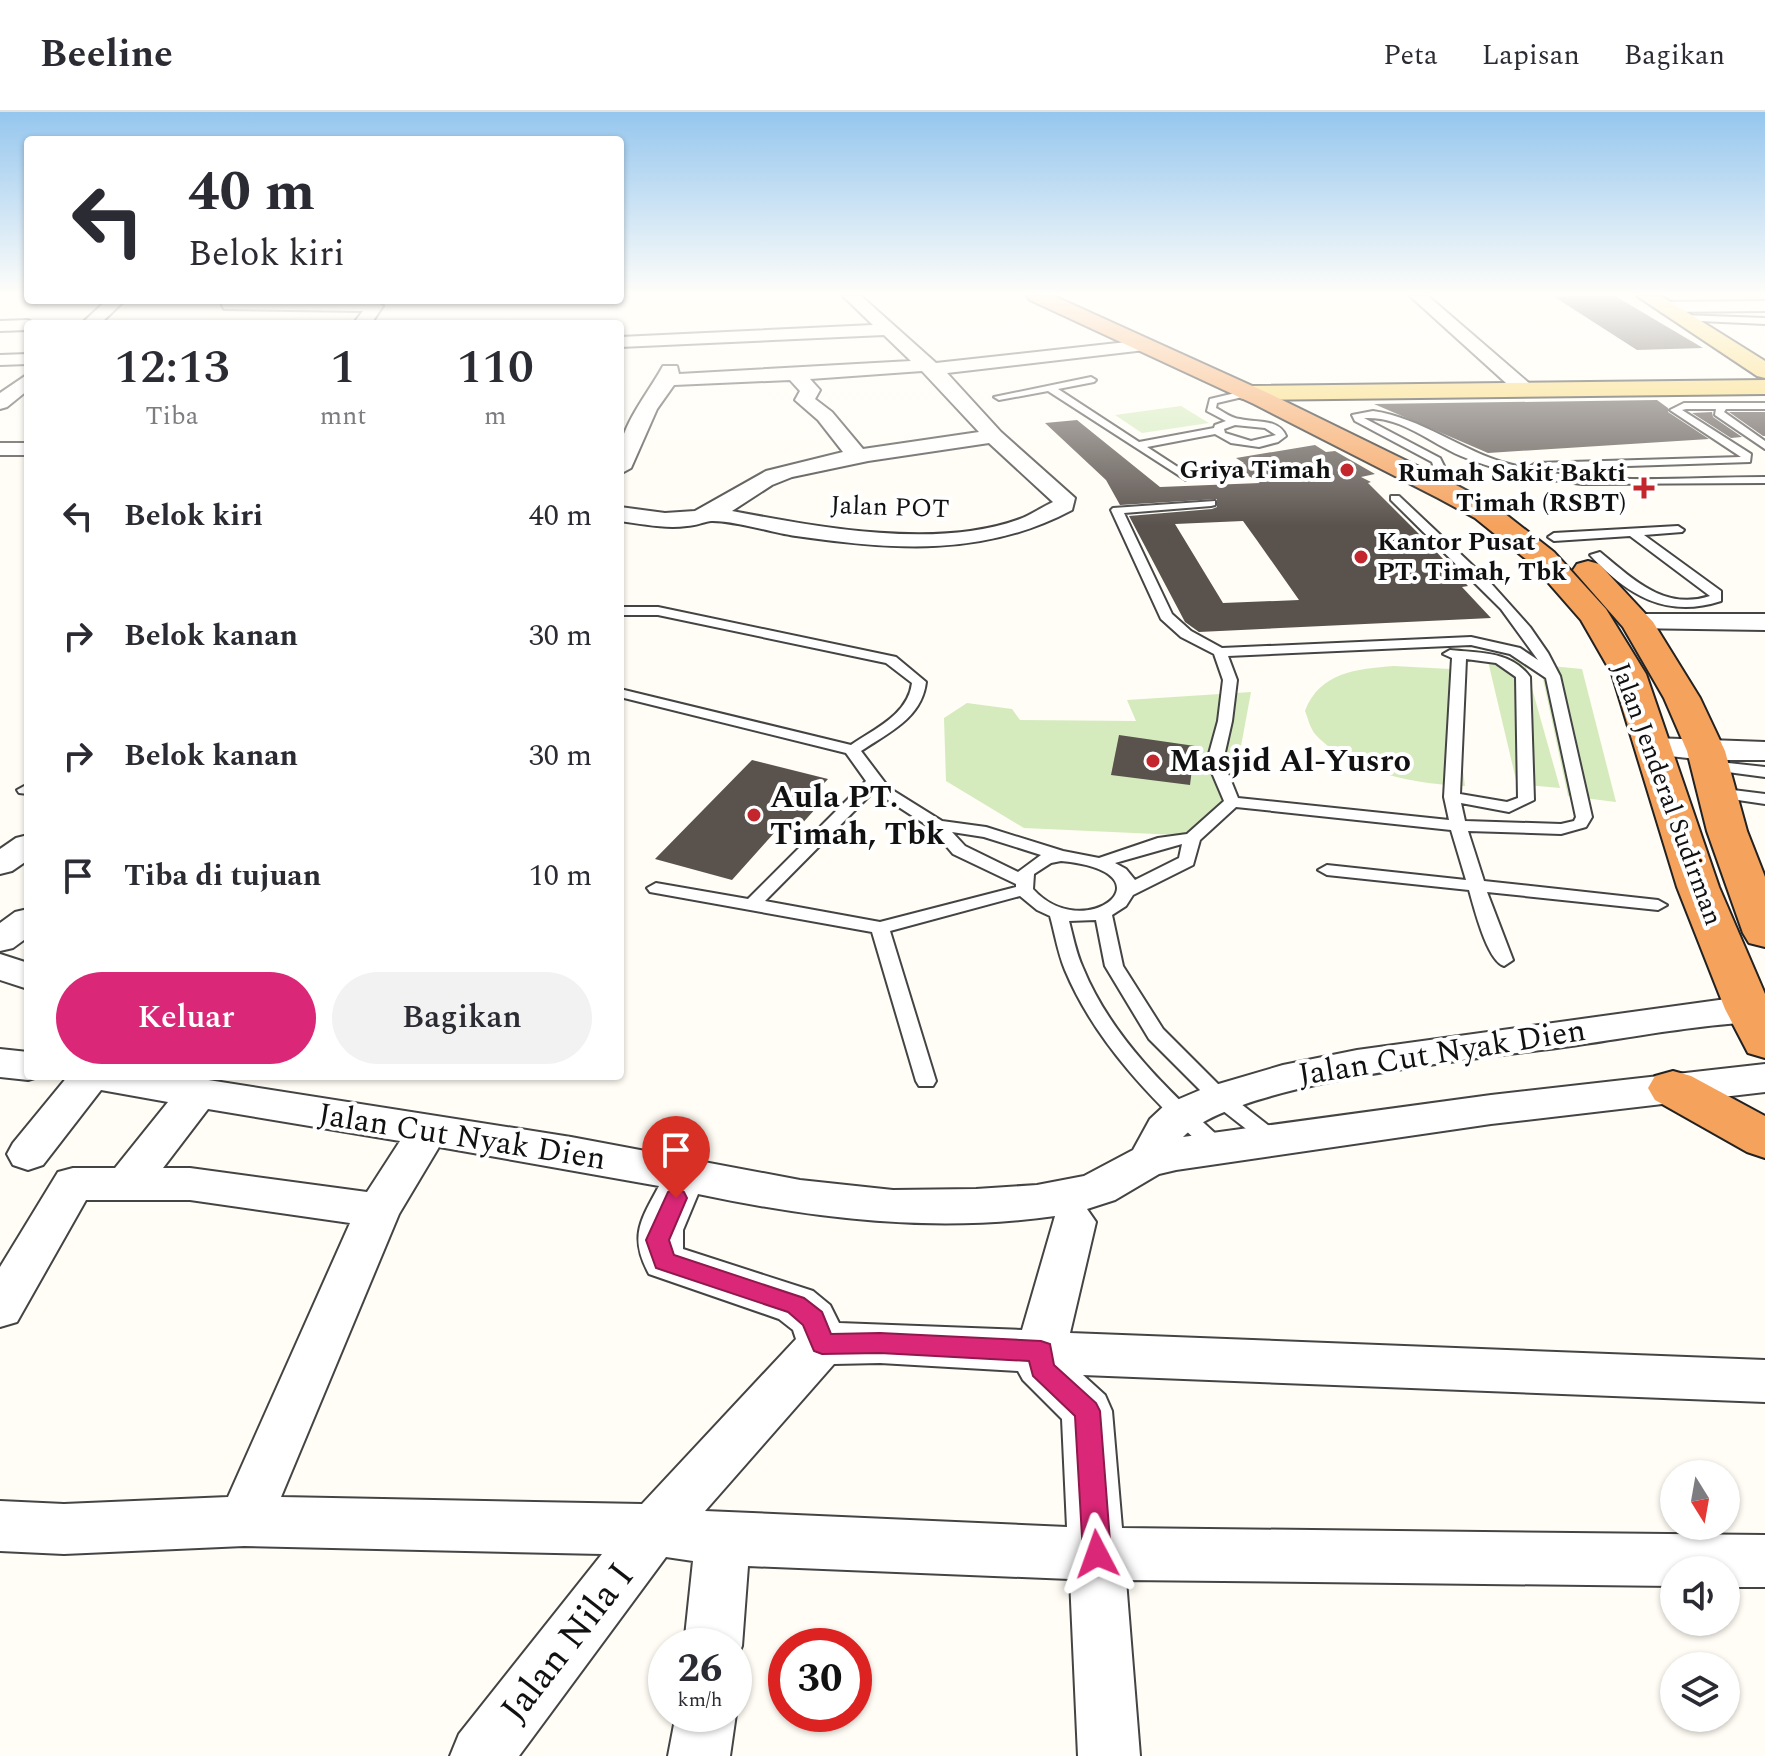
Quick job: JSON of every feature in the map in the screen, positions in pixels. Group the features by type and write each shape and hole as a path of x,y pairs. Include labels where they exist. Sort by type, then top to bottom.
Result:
{"highway":[{"name":"Jalan Jenderal Sudirman","path":"1212,373 1259,392 1485,512 1543,558 1595,616 1622,663 1698,887 1759,1021"},
{"name":"Jalan Jenderal Sudirman","path":"1218,373 1433,471 1554,537 1637,622 1682,698 1711,770 1727,831 1765,933"},
{"path":"1673,1088 1765,1139"}],"main road":[{"path":"1259,392 1765,387"}],"street":[{"path":"624,459 647,408 669,375 684,373"},
{"path":"791,373 810,390 805,400 825,416 859,458"},
{"name":"Jalan POT","path":"711,514 804,531 910,540 1002,531 1064,505 1064,498 994,436 935,373"},
{"path":"1506,373 1523,388"},
{"path":"0,406 24,384"},
{"path":"0,406 24,408"},
{"path":"624,514 685,520 711,514 767,478 817,464 994,436"},
{"path":"0,449 24,449"},
{"path":"1637,622 1765,622"},
{"path":"1653,747 1711,770 1765,751"},
{"path":"0,864 24,848"},
{"path":"0,940 24,923"},
{"path":"0,966 24,975"},
{"name":"Jalan Cut Nyak Dien","path":"1148,1161 1165,1130 1180,1115 1220,1098 1283,1079 1357,1064 1759,1021"},
{"path":"0,1063 24,1066"},
{"name":"Jalan Cut Nyak Dien","path":"125,1080 568,1153 827,1200 936,1207 1009,1203 1089,1192 1122,1178 1148,1161 1218,1148 1549,1101 1765,1078"},
{"path":"28,1154 87,1080"},
{"path":"127,1183 198,1093"},
{"path":"252,1503 378,1210 428,1131"},
{"path":"686,1176 657,1240 661,1257 665,1261 796,1305 813,1319 822,1344 880,1343 1765,1381"},
{"path":"0,1308 73,1184 190,1184 378,1210"},
{"path":"1074,1222 1041,1352 1041,1369 1087,1411 1109,1756"},
{"name":"Jalan Nila I","path":"481,1756 665,1518 822,1344"},
{"path":"0,1526 64,1529 252,1503 665,1518 722,1539 1096,1539 1765,1561"},
{"path":"715,1628 722,1539"},
{"path":"699,1756 703,1732"}],"lane":[{"path":"999,397 1091,380"},
{"path":"1052,389 1186,477"},
{"path":"1234,422 1211,409 1213,401 1259,392"},
{"path":"1514,466 1746,460 1747,456 1675,410 1684,406 1765,406"},
{"path":"1722,407 1719,413 1765,446"},
{"path":"1433,471 1439,466 1436,460 1359,419 1357,415 1374,413 1394,416 1470,455 1582,481 1765,480"},
{"path":"1138,445 1217,431 1219,427 1234,422 1267,425 1276,428 1281,436 1270,442 1247,443 1226,439 1217,431"},
{"path":"1102,862 1164,842 1192,838 1232,802 1458,826 1561,829 1580,824 1584,817 1553,676 1537,644 1464,563 1395,498"},
{"path":"1211,503 1117,510 1166,616 1186,634 1220,652 1471,641 1515,651 1553,676"},
{"path":"1554,537 1678,530"},
{"path":"1596,555 1658,602 1691,604 1716,598 1716,594 1633,533"},
{"path":"1691,604 1714,622"},
{"path":"624,611 646,609 891,660 919,682 920,694 913,707 853,750 624,694"},
{"path":"1400,643 1503,660 1518,668 1523,677 1526,800 1509,807 1452,797"},
{"path":"1220,652 1230,680 1225,721 1215,761 1232,802"},
{"path":"1459,655 1452,797 1490,929 1504,960"},
{"path":"853,750 856,759 883,791 937,825 959,850 1023,886 1042,908 1058,913 1081,916 1103,913 1120,903 1127,891 1187,861 1192,838"},
{"path":"1711,770 1765,772"},
{"path":"1711,770 1765,799"},
{"path":"751,906 875,781"},
{"path":"937,825 986,832 1061,856 1102,862 1125,880 1127,891"},
{"path":"1023,886 1026,872 1034,864 1061,856"},
{"path":"1327,870 1658,905"},
{"path":"656,888 751,906 828,915 880,928 1023,886"},
{"path":"1058,913 1075,971 1118,1044 1180,1115 1218,1148"},
{"path":"1103,913 1114,966 1156,1034 1220,1098 1275,1141"},
{"path":"880,928 926,1081"}],"green space":[{"path":"1181,406 1209,423 1142,433 1115,415"},
{"path":"1487,657 1524,660 1560,788 1517,784"},
{"path":"1540,665 1582,669 1616,802 1568,796"},
{"path":"1394,666 1450,669 1465,786 1426,783 1365,767 1330,747 1313,732 1305,711 1320,688 1330,680 1353,671"},
{"path":"1251,692 1232,795 1200,836 1024,828 946,781 944,718 967,703 1012,709 1020,720 1136,721 1127,700"}],"building":[{"path":"1657,400 1668,408 1668,412 1709,439 1488,453 1374,404"},
{"path":"1712,412 1713,417 1742,437 1731,438 1692,413"},
{"path":"1729,412 1765,412 1765,436 1763,436"},
{"path":"1077,420 1160,487 1260,483 1231,465 1244,463 1236,458 1315,445 1326,452 1335,451 1375,474 1361,477 1371,482 1368,483 1468,586 1462,587 1491,618 1199,632 1185,622 1129,516 1212,509 1217,507 1217,499 1120,505 1106,480 1045,423","holes":["1243,521 1299,600 1223,603 1175,524"]},
{"name":"Masjid Al-Yusro","path":"1119,735 1195,746 1190,785 1111,775"},
{"name":"Aula PT. Timah, Tbk","path":"752,760 828,779 805,804 817,807 799,827 783,823 732,880 655,859"}],"place":[{"name":"Griya Timah","path":"1347,470"},
{"name":"Rumah Sakit Bakti Timah (RSBT)","path":"1644,488"},
{"name":"Kantor Pusat PT. Timah, Tbk","path":"1361,557"},
{"name":"Masjid Al-Yusro","path":"1153,761"},
{"name":"Aula PT. Timah, Tbk","path":"754,815"}],"route":[{"path":"676,1198 657,1240 665,1261 796,1305 813,1319 822,1344 880,1343 1041,1352 1041,1369 1087,1411 1097,1554"}]}
